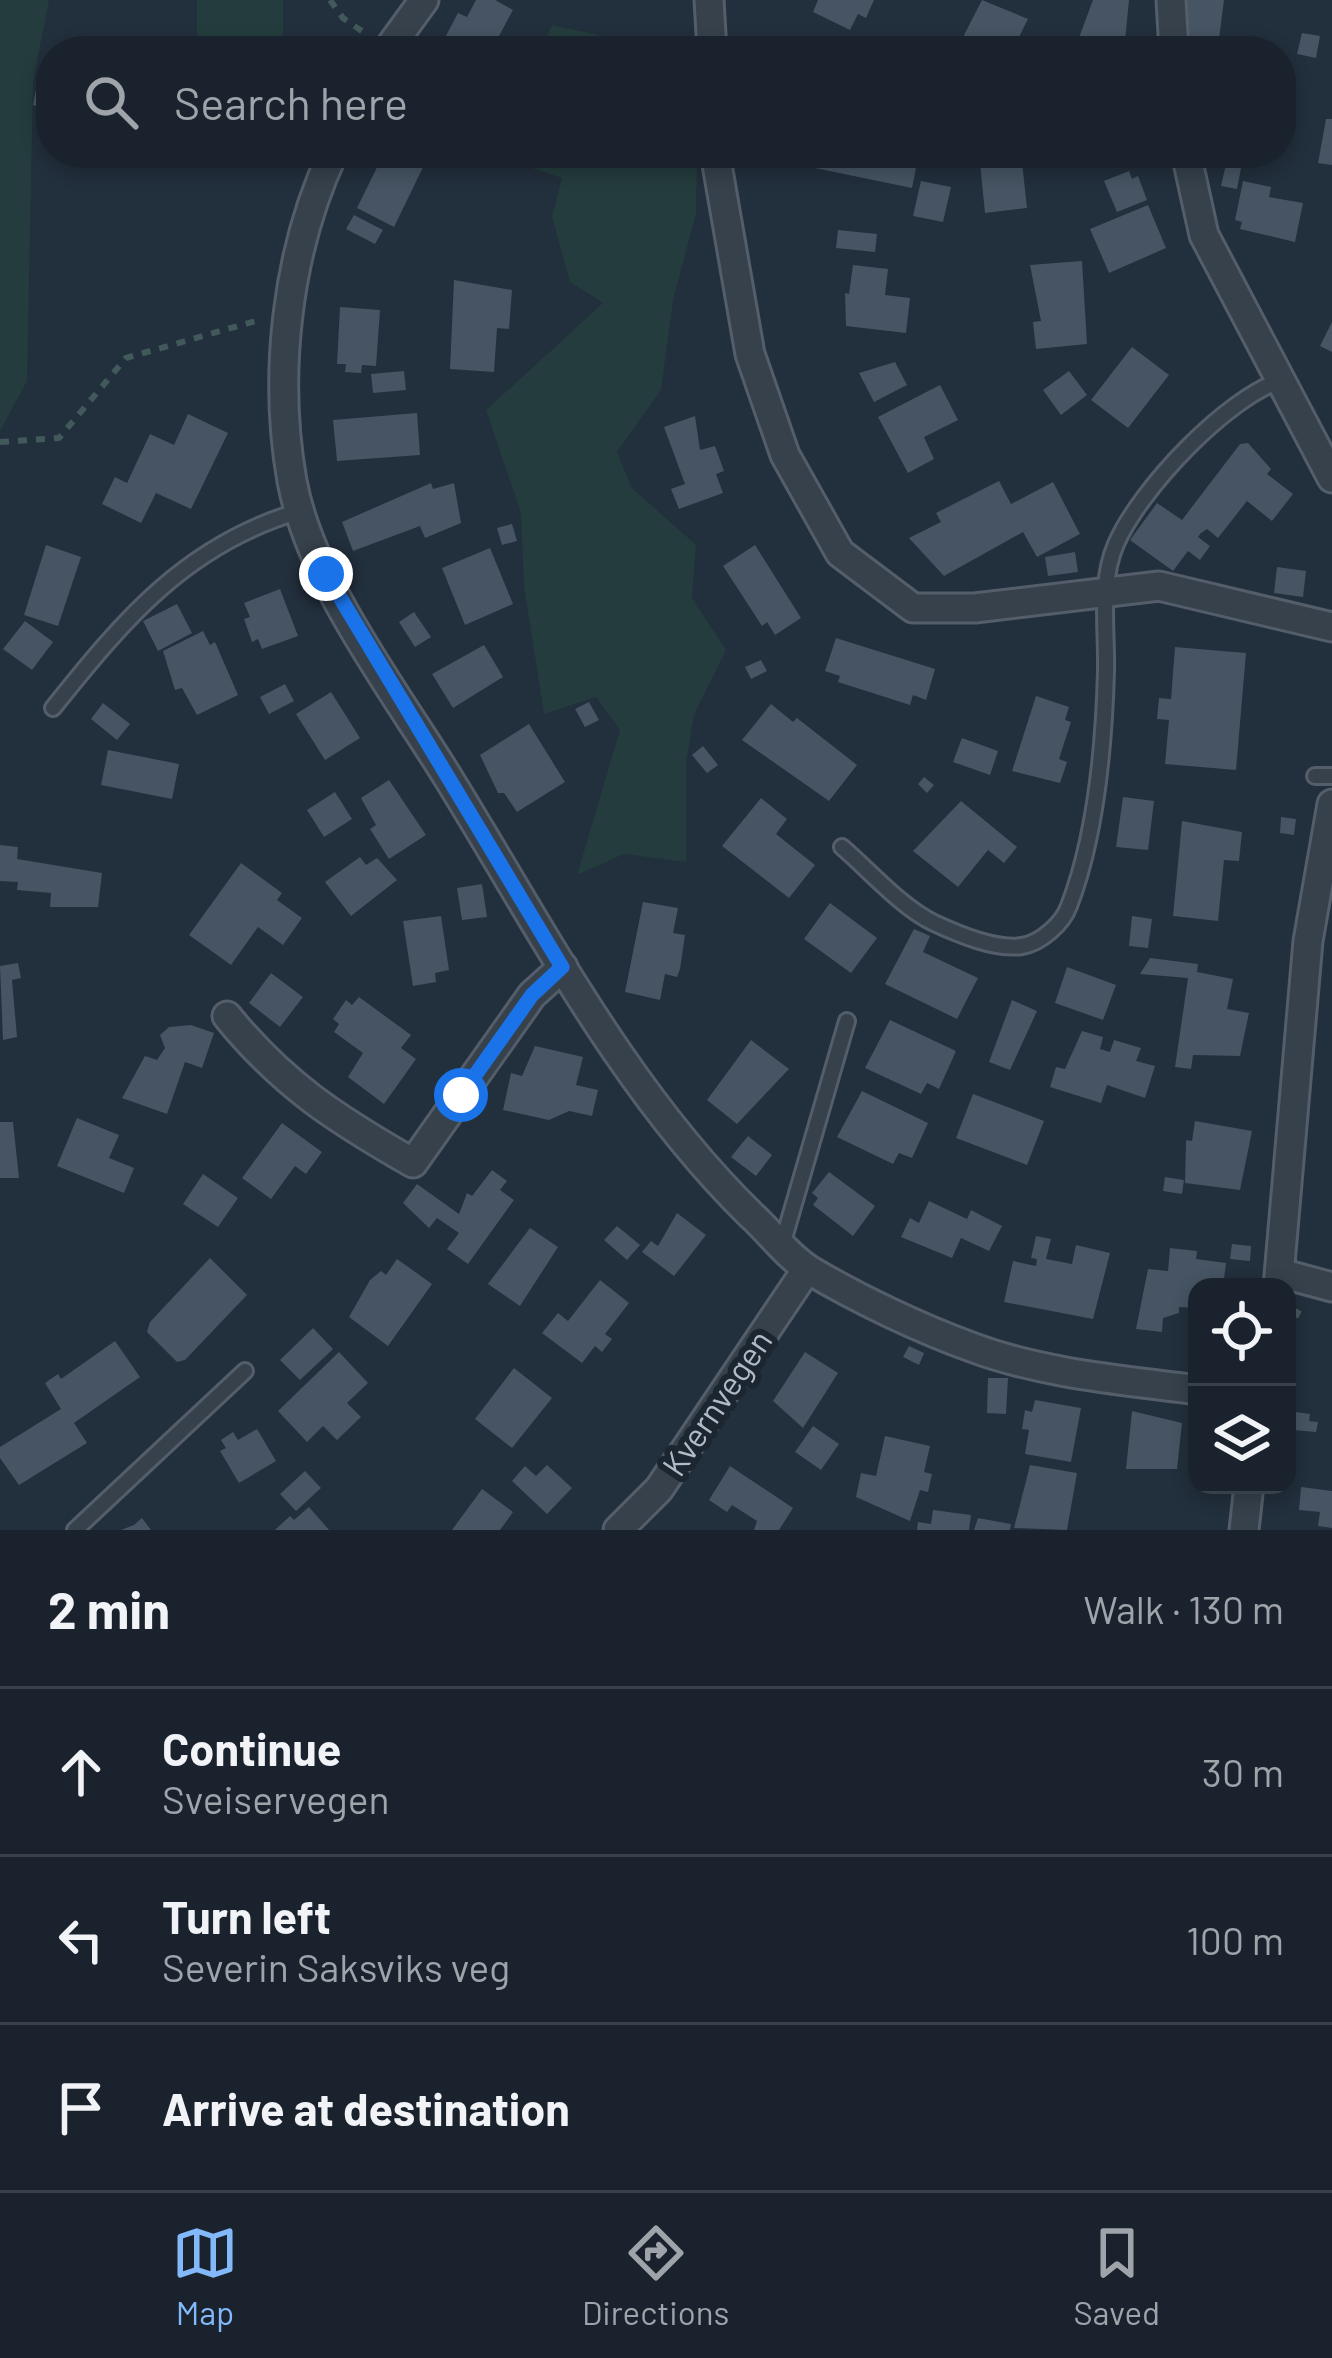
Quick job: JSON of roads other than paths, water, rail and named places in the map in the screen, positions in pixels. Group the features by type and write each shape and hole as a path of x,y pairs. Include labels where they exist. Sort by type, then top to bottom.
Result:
{"street":[{"path":"398,36 424,0"},
{"path":"710,0 711,36"},
{"path":"1171,0 1173,36"},
{"path":"327,168 298,248 289,314 284,417 300,512 326,574 362,638 562,967 663,1118 807,1269 975,1349 1085,1374 1188,1389"},
{"path":"719,168 750,354 785,454 840,553 913,608 975,608 1159,586 1323,626"},
{"path":"1189,168 1204,235 1332,478"},
{"path":"1279,1278 1308,941 1332,804"},
{"path":"227,1016 253,1048 322,1111 412,1163 532,995 562,967"},
{"name":"Kvernvegen","path":"618,1530 659,1489 807,1269"},
{"path":"1296,1282 1332,1287"},
{"path":"1244,1530 1249,1494"}],"lane":[{"path":"842,847 930,921 991,944 1024,946 1050,932 1069,910 1092,806 1106,674 1106,594 1115,546 1148,490 1253,390 1282,380"},
{"path":"53,708 105,643 186,563 250,526 300,512"},
{"path":"1281,633 1323,626"},
{"path":"782,1245 847,1021"},
{"path":"75,1530 244,1371"}]}
